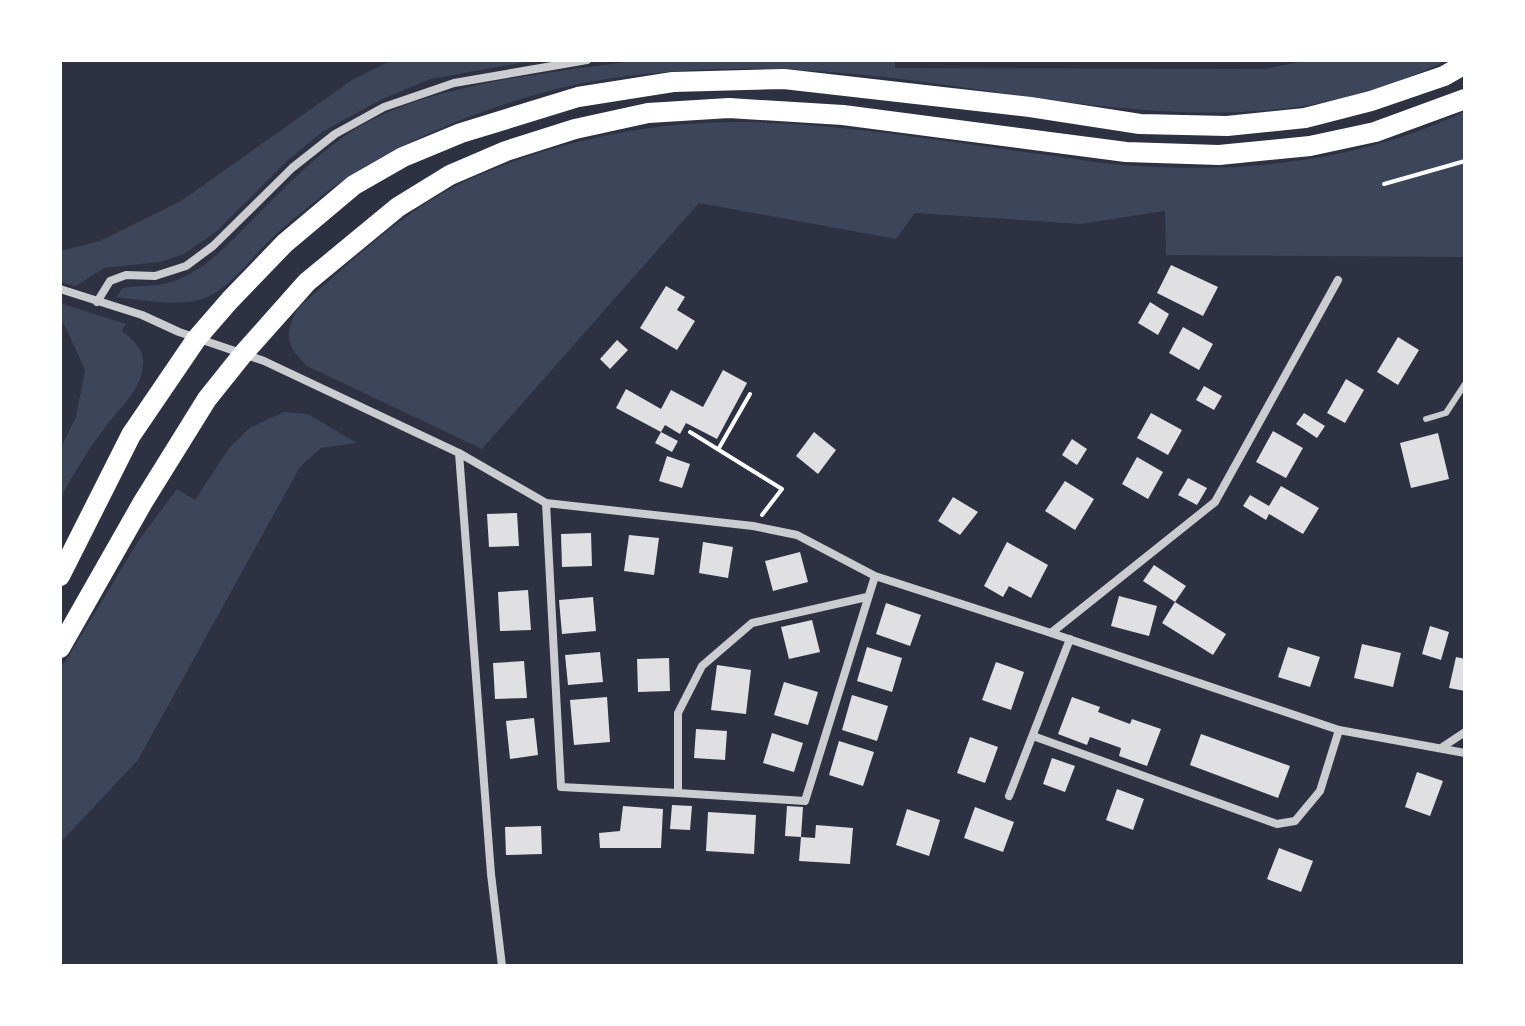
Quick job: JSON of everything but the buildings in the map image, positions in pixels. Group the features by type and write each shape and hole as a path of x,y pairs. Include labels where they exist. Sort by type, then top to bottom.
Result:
{"main road":[{"path":"60,576 131,435 197,338 230,300 285,243 354,185 403,157 461,133 578,97 673,82 784,79 1030,107 1140,124 1227,126 1305,118 1371,101 1444,76 1465,64"},
{"path":"60,648 143,502 207,399 307,282 398,207 450,175 506,151 575,129 648,113 729,108 843,115 1126,152 1219,155 1310,146 1375,132 1465,99"}],"street":[{"path":"97,302 110,281 126,275 155,276 186,266 213,246 292,168 335,134 384,107 454,83 587,60"},
{"path":"1051,633 1215,502 1338,280"},
{"path":"60,289 142,315 342,397 459,453 546,503 753,526 797,535 875,576 1339,730 1465,753"},
{"path":"459,453 491,874 502,966"},
{"path":"546,503 561,787 805,801 875,576"},
{"path":"678,793 678,713 702,666 752,623 867,597"},
{"path":"1009,796 1070,639"},
{"path":"1033,736 1277,824 1295,821 1320,791 1339,730"},
{"path":"1441,749 1465,732"}],"lane":[{"path":"1426,419 1446,413 1465,384"}],"path":[{"path":"1384,184 1465,161"},
{"path":"719,448 750,394"},
{"path":"690,432 782,489 753,526"}],"shaded area":[{"path":"392,60 537,60 431,79 382,99 322,132 288,160 217,231 184,254 160,262 104,268 76,286 60,282 60,251 100,241 181,201 352,80"},
{"path":"638,60 878,60 895,61 895,68 1265,69 1309,60 1447,60 1379,88 1311,105 1242,112 1172,112 1103,106 892,78 778,69 664,72 589,82 520,99 484,112 411,142 377,160 318,199 278,233 231,281 207,297 175,303 116,297 123,288 171,282 207,263 322,153 377,117 411,103 487,83"},
{"path":"1465,111 1465,257 1166,255 1165,211 1080,224 915,213 896,239 699,203 482,449 307,366 294,352 289,339 290,325 298,308 380,237 446,191 503,165 537,154 641,129 711,123 785,123 898,134 1117,164 1182,168 1265,165 1347,152 1427,128"},
{"path":"60,303 126,324 122,331 139,347 143,360 136,388 100,434 60,500 60,449 76,417 85,370 60,321"},
{"path":"284,412 308,414 357,443 321,448 300,467 138,760 60,843 60,670 139,540 177,489 195,500 229,448 251,427"}]}
